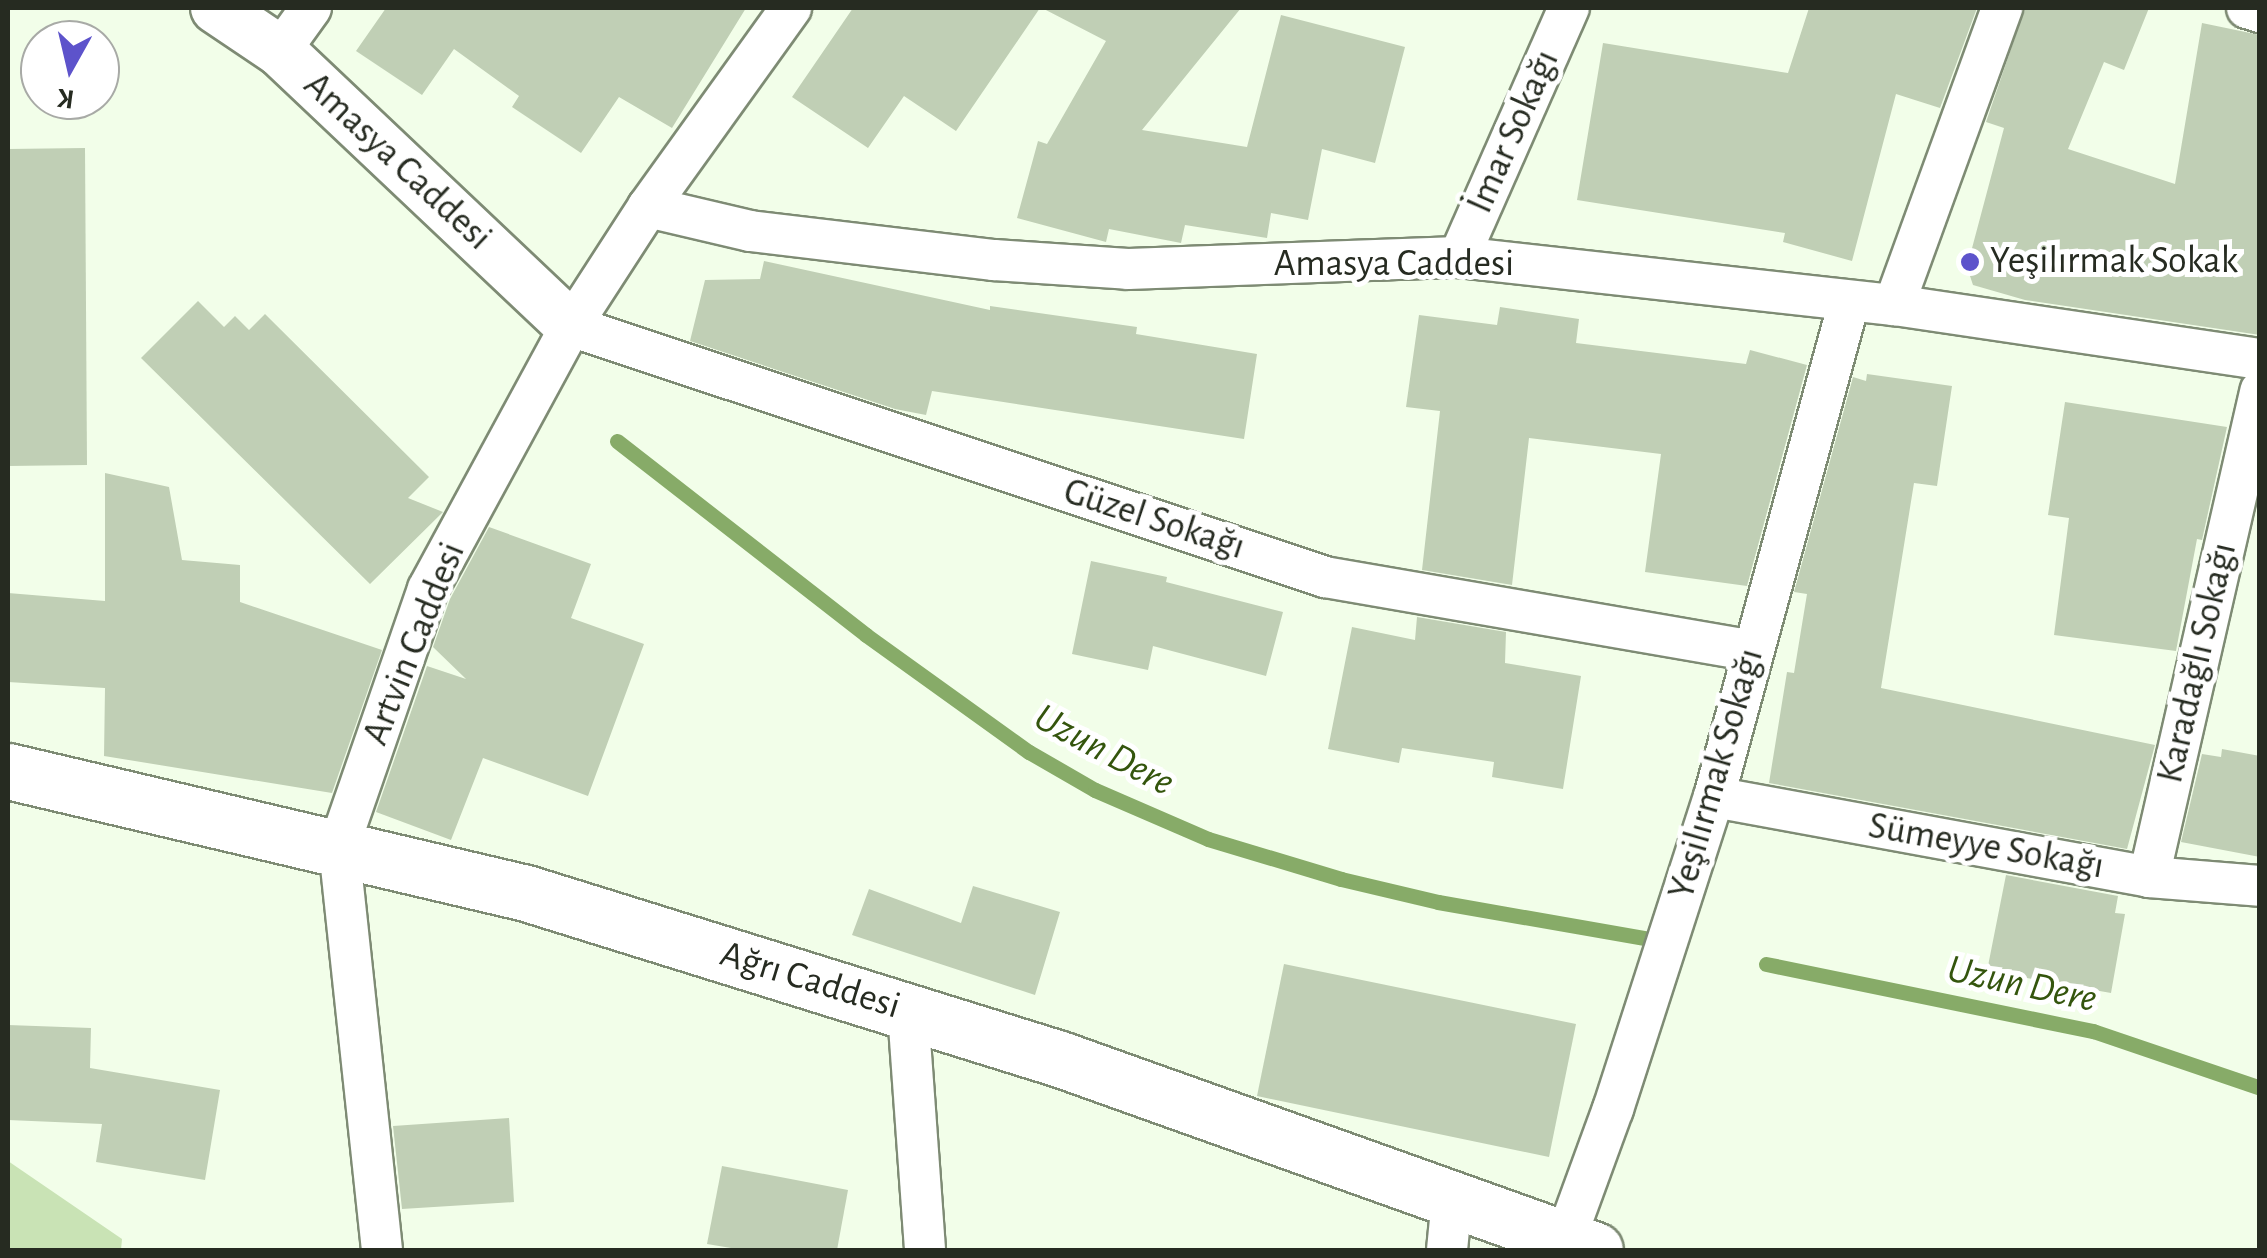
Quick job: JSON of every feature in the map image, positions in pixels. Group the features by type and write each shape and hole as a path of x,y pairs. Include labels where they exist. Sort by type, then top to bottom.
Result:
{"main road":[{"name":"Ağrı Caddesi","path":"8,771 526,893 1060,1059 1449,1225 1580,1245"}],"street":[{"name":"Amasya Caddesi","path":"216,8 280,51 571,326"},
{"path":"280,51 312,8"},
{"name":"Artvin Caddesi","path":"382,1250 339,846 428,589 571,326 648,207 791,8"},
{"name":"İmar Sokağı","path":"1459,257 1569,8"},
{"path":"1894,305 2002,8"},
{"path":"2246,8 2260,12"},
{"name":"Amasya Caddesi","path":"648,207 750,231 994,260 1128,269 1459,257 1894,305 2260,359"},
{"name":"Yeşilırmak Sokağı","path":"1580,1245 1714,798 1810,459 1849,302"},
{"name":"Güzel Sokağı","path":"571,326 1324,577 1753,651"},
{"name":"Karadağlı Sokağı","path":"2149,878 2260,391"},
{"name":"Sümeyye Sokağı","path":"1714,798 2149,878 2260,886"},
{"path":"908,1012 925,1250"}],"green space":[{"path":"8,1161 122,1239 121,1250 8,1250"}],"building":[{"path":"386,8 746,8 672,128 619,97 581,153 512,107 519,96 454,49 422,95 356,51"},
{"path":"853,8 1040,8 956,131 904,96 868,148 792,97"},
{"path":"1042,8 1241,8 1142,130 1247,147 1281,15 1405,47 1375,163 1322,149 1308,220 1271,213 1267,238 1185,225 1181,243 1109,229 1106,242 1017,218 1038,141 1047,144 1106,41"},
{"path":"1809,8 1977,8 1940,108 1896,94 1852,261 1783,242 1785,233 1577,200 1603,43 1788,73"},
{"path":"2025,8 2149,8 2124,70 2104,62 2068,149 2175,184 2202,23 2260,35 2260,335 2025,300 1973,285 1967,267 2004,128 1986,122"},
{"path":"85,148 87,465 8,466 8,149"},
{"path":"764,261 990,310 990,306 1137,327 1136,334 1257,354 1244,439 932,391 926,415 895,409 690,341 705,280 760,279"},
{"path":"198,301 224,327 235,316 249,330 265,314 429,477 408,498 443,512 370,584 141,358"},
{"path":"1500,307 1579,319 1576,343 1746,364 1750,350 1807,365 1747,586 1645,572 1661,454 1529,438 1512,585 1422,570 1440,411 1406,407 1419,315 1497,325"},
{"path":"1867,374 1952,386 1937,486 1914,483 1881,688 2155,745 2127,849 1769,783 1787,672 1794,673 1807,594 1794,592 1853,377 1866,381"},
{"path":"2065,402 2227,427 2202,540 2197,539 2176,651 2054,635 2069,518 2048,515"},
{"path":"105,473 169,487 182,560 240,565 240,602 382,650 332,793 104,756 105,688 8,682 8,593 105,601"},
{"path":"489,527 591,564 571,618 644,644 588,796 483,758 451,840 376,812 427,666 466,679 433,647 450,599"},
{"path":"1091,561 1167,577 1166,582 1283,612 1266,676 1153,646 1148,670 1072,654"},
{"path":"1417,617 1506,632 1505,663 1581,676 1563,789 1492,777 1494,762 1402,748 1399,763 1328,749 1352,627 1415,640"},
{"path":"2222,749 2260,756 2260,857 2181,842 2202,754 2221,757"},
{"path":"2006,875 2118,896 2115,913 2125,914 2111,993 1987,971"},
{"path":"973,886 1060,912 1035,995 852,935 869,889 961,923"},
{"path":"1284,964 1576,1024 1549,1157 1257,1096"},
{"path":"8,1025 91,1028 90,1068 220,1090 205,1180 96,1162 102,1124 8,1120"},
{"path":"509,1118 514,1202 402,1209 393,1126"},
{"path":"722,1166 848,1190 837,1250 743,1250 707,1244"}],"waterway":[{"name":"Uzun Dere","path":"617,441 866,635 1029,752 1095,790 1208,839 1341,879 1438,902 1645,938"},
{"name":"Uzun Dere","path":"1766,964 2093,1031 2260,1088"}],"place":[{"name":"Yeşilırmak Sokak","path":"1970,262"}]}
